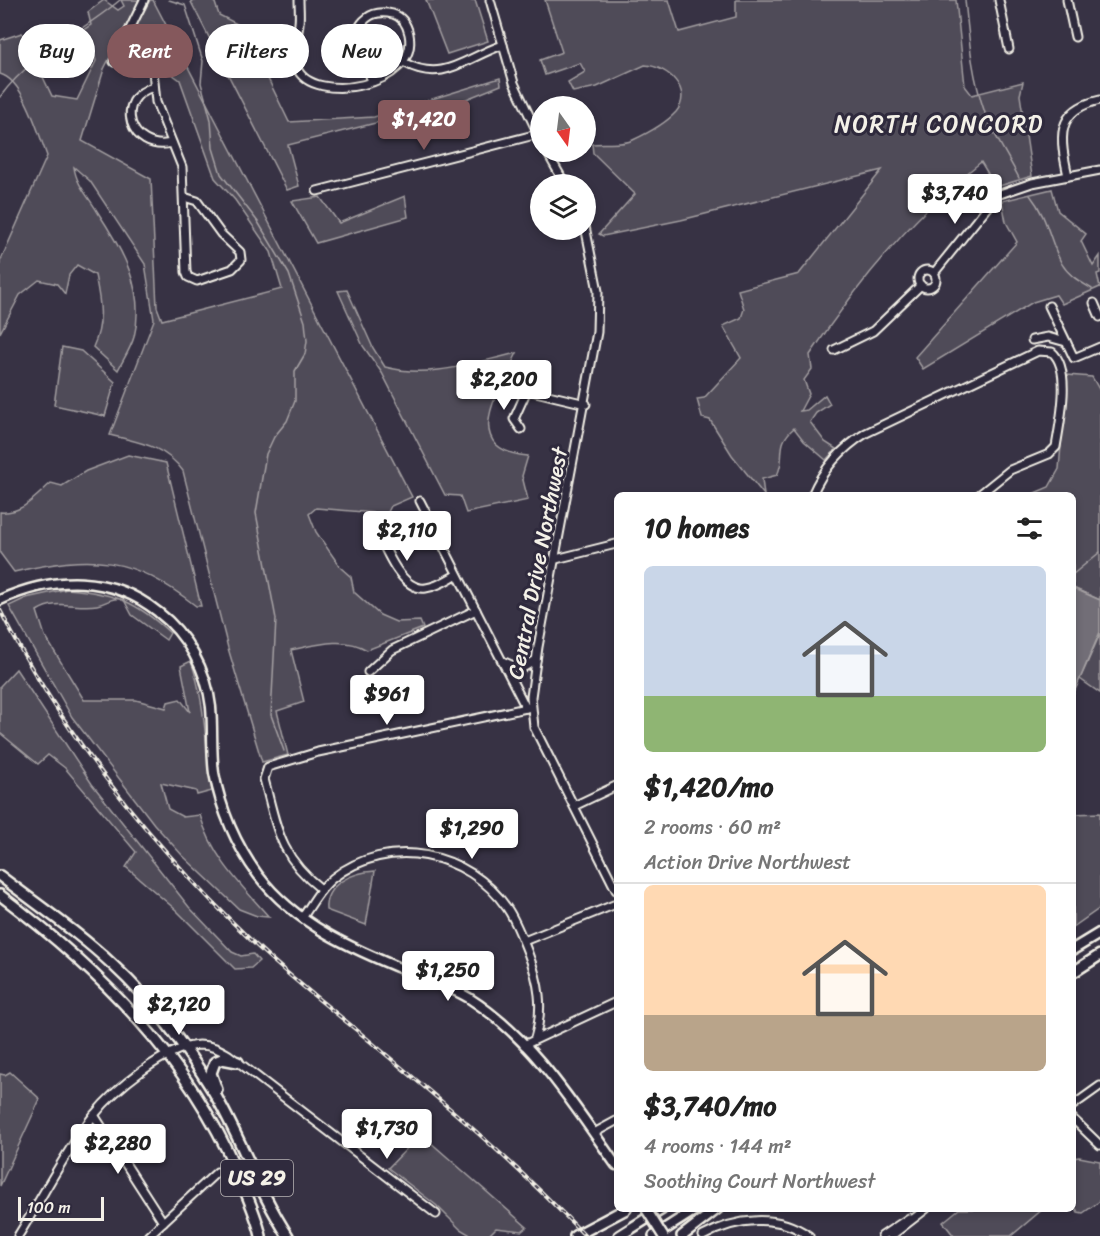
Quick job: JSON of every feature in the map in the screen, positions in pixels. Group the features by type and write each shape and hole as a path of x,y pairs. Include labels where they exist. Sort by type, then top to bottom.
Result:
{"highway":[{"name":"US 29","path":"0,876 115,967 144,998 183,1048 223,1109 275,1217 288,1235"},
{"name":"US 29","path":"0,895 88,968 168,1055 204,1104 238,1175 261,1236"},
{"path":"1076,948 1100,933"},
{"path":"1076,970 1100,955"},
{"path":"223,1109 211,1073 212,1065 222,1059 238,1062"},
{"path":"238,1175 255,1236"},
{"path":"575,1236 620,1212"},
{"path":"620,1236 657,1212"},
{"path":"654,1236 691,1212"},
{"path":"682,1236 713,1212"}],"main road":[{"path":"0,600 20,592 70,581 105,586 125,592 148,604 177,629 191,650 206,683 211,708 214,771 228,821 241,849 260,877 302,918 349,947 467,997 530,1041 614,1162"},
{"path":"648,1212 663,1236"}],"street":[{"path":"133,24 144,0"},
{"path":"298,0 299,23 294,56 304,79 316,86 331,88 372,81 395,72 405,63 411,41 404,21 394,14 372,15 359,27 356,38 372,81"},
{"path":"490,0 522,103 530,119"},
{"path":"999,0 1009,50"},
{"path":"1067,0 1075,37"},
{"path":"405,63 425,72 439,71 503,45"},
{"path":"153,78 161,118 180,159 188,277 197,281 232,269 241,260 240,252 222,234 197,201 184,197"},
{"path":"154,87 143,89 138,94 130,115 130,125 138,134 155,143 172,143"},
{"path":"1068,176 1061,143 1067,120 1085,104 1100,100"},
{"path":"317,191 530,138"},
{"path":"934,273 997,195 1011,189 1100,170"},
{"name":"Central Drive Northwest","path":"589,240 595,265 598,304 597,332 528,708 534,727 614,886"},
{"path":"930,271 934,273 936,282 933,286 925,288 921,285 919,281 921,273 930,271"},
{"path":"834,350 873,331 921,285"},
{"path":"1094,303 1100,317"},
{"path":"1048,306 1074,358 1100,347"},
{"path":"1032,340 1048,337 1066,342"},
{"path":"814,492 829,466 842,450 866,433 1038,351 1052,352 1060,362 1064,377 1056,447 1049,454 1010,470 983,492"},
{"path":"521,429 514,418 527,390 585,404"},
{"path":"321,889 298,870 287,853 269,800 264,773 273,764 318,752 528,708 456,575 420,501"},
{"path":"372,520 400,576 410,585 425,588 456,575"},
{"path":"556,559 614,544"},
{"path":"368,672 400,645 476,610"},
{"path":"502,661 521,669 536,660"},
{"path":"574,806 614,787"},
{"path":"302,918 321,889 339,873 375,856 390,853 424,855 458,866 492,891 511,914 524,940 539,986 540,1016 530,1041"},
{"path":"524,940 614,905"},
{"path":"530,1041 614,1003"},
{"path":"20,1235 94,1114 140,1074 168,1055 183,1048 199,1045 213,1047 238,1062 436,1214"},
{"path":"1076,1103 1100,1086"},
{"path":"94,1114 163,1222"},
{"path":"594,1133 614,1122"},
{"path":"1076,1122 1100,1145"},
{"path":"148,1236 217,1172"},
{"path":"882,1236 921,1212"},
{"path":"891,1236 922,1212"},
{"path":"703,1236 735,1222 753,1221 789,1225 809,1236"}],"shaded area":[{"path":"104,0 118,10 124,6 121,0 139,0 127,24 107,24 107,63 82,141 151,179 157,307 162,320 282,289 271,252 235,200 215,178 180,80 177,78 193,77 412,497 391,506 387,514 316,508 309,514 316,532 341,568 351,577 354,592 380,615 396,622 420,621 423,628 367,650 349,643 340,643 320,644 291,650 304,702 277,711 288,755 262,762 228,648 183,471 176,462 151,446 110,435 154,320 145,264 90,181 74,167 80,184 123,255 134,286 137,320 131,345 118,370 93,347 100,320 97,284 95,275 77,265 69,275 65,294 57,284 39,280 20,295 0,333 0,262 47,156 23,97 9,78 0,74 0,40 18,34 18,78 43,78 52,96 77,100 88,78 95,78 95,24 91,24 88,12"},
{"path":"150,0 153,0 166,24 137,24"},
{"path":"214,0 219,15 237,24 205,24 205,29 191,2"},
{"path":"426,0 475,0 488,41 447,54"},
{"path":"545,0 669,0 679,32 736,17 736,0 956,0 965,86 972,95 1023,82 1020,95 1032,176 996,187 981,162 932,205 888,252 847,302 810,355 812,369 804,380 809,394 800,411 807,410 825,395 830,404 816,413 810,422 825,442 836,449 826,460 804,441 794,428 782,445 780,468 777,475 762,479 764,492 762,492 732,455 710,420 702,418 697,399 704,398 741,358 723,326 741,318 744,309 738,290 799,274 882,170 681,220 603,236 599,234 635,194 596,156 596,144 623,143 633,140 662,124 676,112 681,104 680,88 676,81 662,70 645,65 597,87 573,92 568,82 585,72 580,63 545,75 540,60 562,52"},
{"path":"230,78 268,78 289,122 374,117 500,78 501,85 459,102 288,145 299,186 287,190"},
{"path":"1052,189 1058,211 1086,234 1081,241 1093,266 1100,256 1100,273 1097,274 1100,287 1062,304 1056,295 1033,302 923,369 915,357 1017,242 1006,222 1002,201"},
{"path":"405,196 408,217 316,243 292,201 320,197 339,223"},
{"path":"347,290 373,348 385,367 418,371 435,370 517,353 494,400 489,431 494,443 507,451 528,456 522,476 528,500 466,513 460,496 445,495 382,373 363,346 338,291"},
{"path":"62,347 81,351 115,382 105,416 54,405"},
{"path":"1067,375 1092,377 1100,391 1100,600 1076,589 1076,492 1037,492 1049,487 1059,469"},
{"path":"128,455 166,463 201,606 196,606 173,589 130,568 89,561 42,566 14,572 0,553 0,512 22,507 51,483 62,486 86,471"},
{"path":"67,589 98,593 119,599 89,606 52,605 37,611 45,636 84,700 136,700 166,708 168,702 180,699 190,712 181,666 191,661 200,693 212,791 197,795 196,791 161,783 168,809 183,817 200,815 205,830 220,857 238,882 269,917 257,916 239,909 182,855 154,824 72,717 9,606 26,598"},
{"path":"1076,589 1100,600 1100,632 1076,688"},
{"path":"125,601 146,613 170,633 166,640 132,615"},
{"path":"1100,634 1100,693 1080,679"},
{"path":"16,669 92,784 189,907 232,952 241,956 253,954 259,961 251,968 235,969 176,910 126,867 136,852 65,768 48,755 38,764 0,733 0,686"},
{"path":"1100,813 1100,908 1076,925 1076,814"},
{"path":"375,871 366,925 326,910 330,893 335,886 349,877"},
{"path":"10,1072 40,1099 0,1186 0,1074 5,1075"},
{"path":"421,1134 527,1227 522,1231 496,1228 488,1236 472,1236 460,1229 436,1205 388,1168"},
{"path":"1076,1158 1100,1161 1100,1201 1083,1213 1078,1212 1076,1208"},
{"path":"955,1212 1039,1212 1011,1236 954,1236 943,1222"}],"waterway":[{"path":"0,97 41,56 120,0"},
{"path":"169,0 185,5 203,61 201,83 211,120 213,148 221,174 258,222 289,274 305,322 307,341 305,354 295,371 295,401 287,421 274,437 266,454 256,513 276,619 271,715 284,751"},
{"path":"965,0 972,57 985,113 1019,178"},
{"path":"1030,195 1045,221 1062,264 1072,275 1092,289"},
{"path":"1076,572 1100,552"}],"railway":[{"path":"0,610 25,657 83,747 114,790 183,871 270,958 475,1131 585,1236"}],"district":[{"name":"NORTH CONCORD","path":"939,124"}]}
